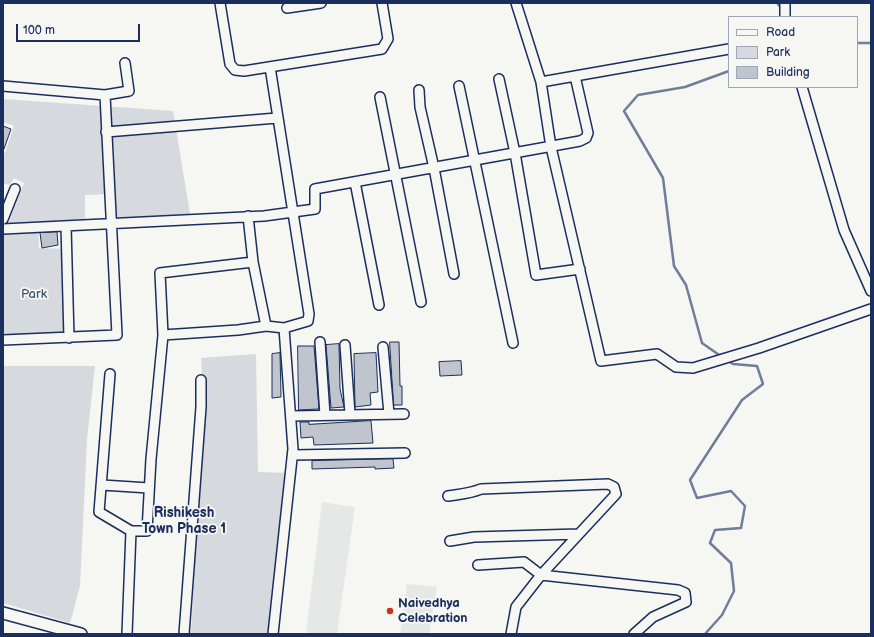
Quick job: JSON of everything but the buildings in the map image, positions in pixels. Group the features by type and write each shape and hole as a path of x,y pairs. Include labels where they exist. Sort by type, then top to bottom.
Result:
{"street":[{"path":"220,3 231,67 244,71 382,49 388,39 382,3"},
{"path":"288,8 321,3"},
{"path":"516,3 541,82 551,147 601,361 656,354 676,367 693,368 871,309"},
{"path":"785,3 785,16"},
{"path":"541,82 728,49"},
{"path":"3,86 105,95 129,91 125,63"},
{"path":"163,335 238,330 266,326 284,328 308,321 309,314 270,67"},
{"path":"3,229 248,216 315,209 315,189 515,154 580,141 586,138 588,133 575,76"},
{"path":"499,79 515,154 536,275 580,269"},
{"path":"459,86 513,343"},
{"path":"802,88 844,230 871,291"},
{"path":"419,90 420,107 434,168 454,274"},
{"path":"3,340 117,335 105,95"},
{"path":"380,97 421,302"},
{"path":"106,132 277,118"},
{"path":"355,182 379,305"},
{"path":"3,219 15,189"},
{"path":"248,216 252,262 266,326"},
{"path":"66,226 69,338"},
{"path":"110,374 99,512 131,531 147,532 149,488 163,335 160,273 252,262"},
{"path":"273,634 293,455 284,328"},
{"path":"320,342 325,415"},
{"path":"345,344 350,414"},
{"path":"384,347 389,414"},
{"path":"184,634 201,407 201,380"},
{"path":"291,416 404,414"},
{"path":"293,455 405,453"},
{"path":"448,496 462,494 467,495 481,490 608,484 614,487 616,494 541,575 516,607 511,634"},
{"path":"102,485 149,488"},
{"path":"127,634 131,531"},
{"path":"450,541 474,537 579,534"},
{"path":"478,566 524,562 541,575 678,590 685,593 686,602 654,617 634,634"},
{"path":"3,613 81,634"}],"shaded area":[{"path":"322,502 355,507 337,634 306,634"},
{"path":"407,584 437,587 429,634 400,634"}],"green space":[{"path":"3,99 173,111 190,214 113,219 111,194 85,195 85,219 8,224 24,183 14,178 10,185 3,183 3,153 5,153 14,126 3,122"},
{"name":"Park","path":"38,230 39,248 63,249 66,334 3,335 3,236 5,232"},
{"path":"256,354 258,472 287,473 271,634 191,634 198,499 205,420 201,358"},
{"path":"3,366 95,366 87,439 80,586 70,623 3,603"}],"waterway":[{"path":"777,3 782,9"},
{"path":"858,43 871,43"},
{"path":"722,357 702,343 686,285 674,266 663,178 624,111 638,95 685,87 728,71"},
{"path":"705,634 722,615 734,591 731,563 710,543 715,530 741,528 745,506 731,491 697,498 690,480 742,400 763,384 757,366 733,364 728,361"}],"place":[{"name":"Naivedhya Celebration","path":"390,611"}],"district":[{"name":"Rishikesh Town Phase 1","path":"184,522"}]}
